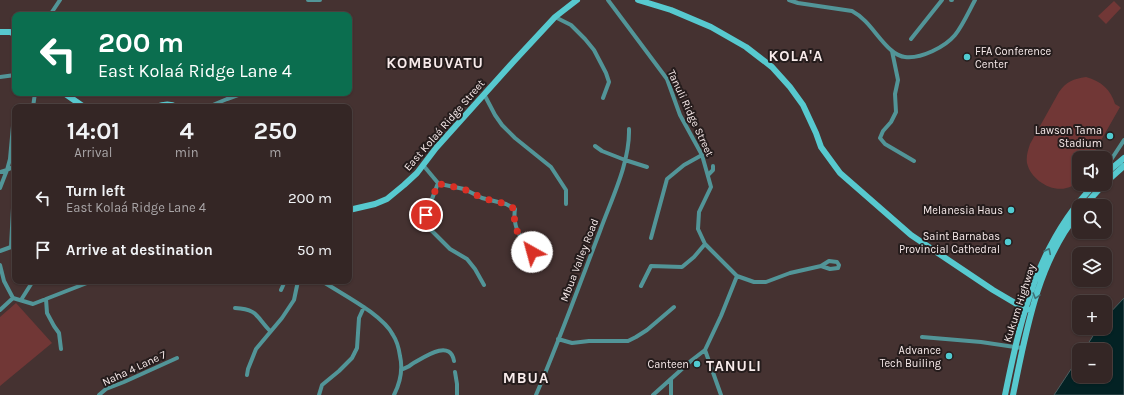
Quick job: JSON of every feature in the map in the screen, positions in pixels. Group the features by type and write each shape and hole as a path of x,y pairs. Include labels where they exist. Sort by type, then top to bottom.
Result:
{"street":[{"path":"52,12 60,0"},
{"path":"308,0 320,0"},
{"name":"East Kolaá Ridge Street","path":"352,209 375,204 387,199 417,173 436,148 555,17 577,0"},
{"name":"Tanuli Ridge Street","path":"608,0 667,79 680,115 702,155 711,187 699,212 698,229 704,244 737,276"},
{"path":"638,0 671,10 711,27 746,47 772,67 790,87 803,105 821,146 840,173 911,235 993,290 1025,309 1032,310"},
{"path":"790,0 798,3 852,12 859,15 892,51 904,57 918,56 934,50 948,41 955,34 975,0"},
{"path":"911,39 942,0"},
{"path":"555,17 571,25 586,38 594,50 606,73 608,82 603,98"},
{"path":"0,32 12,33"},
{"path":"892,51 898,80 895,94 896,112 880,138 885,144 914,161"},
{"path":"0,76 12,75"},
{"path":"484,94 502,125 514,138 551,167 566,190 566,204"},
{"path":"68,96 80,104"},
{"path":"215,104 235,96"},
{"name":"Mbua Valley Road","path":"536,395 624,166 629,139 629,129"},
{"path":"0,188 10,159 12,137"},
{"path":"1112,158 1124,140"},
{"path":"595,146 602,151 647,167"},
{"path":"651,238 667,179 684,165 702,155"},
{"path":"1112,168 1124,158"},
{"path":"423,165 440,184 464,189 482,198 506,204 515,209 514,217 516,229 527,248 533,253"},
{"path":"708,175 713,170 713,166"},
{"path":"1112,177 1124,166"},
{"path":"0,172 12,168"},
{"path":"438,183 426,215 425,224 450,249 467,259 475,269 484,285"},
{"name":"Kukum Highway","path":"1005,395 1025,309 1041,265 1060,226 1074,206 1088,191"},
{"path":"1091,199 1098,191"},
{"name":"Kukum Highway","path":"1013,395 1022,348 1041,281 1051,258 1072,222"},
{"path":"0,251 11,247 12,228"},
{"path":"641,286 652,266 682,267 694,257 704,244"},
{"path":"0,265 4,281 13,298 32,304 84,284"},
{"path":"653,395 705,350 718,323 737,276 754,282 766,282 790,273 821,266"},
{"path":"21,300 31,284"},
{"path":"281,290 283,284"},
{"path":"247,375 256,349 282,318 294,300 297,284"},
{"path":"327,284 364,307 381,320 394,336 401,361 401,370 395,395"},
{"path":"0,310 13,298"},
{"path":"46,299 47,313 54,326 60,333 61,349"},
{"path":"319,395 322,385 352,358 357,348 359,318 364,307"},
{"path":"558,339 572,343 589,341 628,341 647,330 674,307"},
{"path":"235,308 252,311 270,331"},
{"path":"922,337 981,342 1022,348"},
{"path":"401,370 433,352 441,350 448,351 453,355 454,361"},
{"path":"705,350 721,395"},
{"name":"Naha 4 Lane 7","path":"99,395 106,389 130,380 176,358"},
{"path":"455,372 457,395"},
{"path":"671,378 671,395"}],"shaded area":[{"path":"1114,1 1121,8 1106,24 1098,16"},
{"path":"1086,77 1101,84 1111,94 1115,104 1120,107 1095,151 1072,151 1072,186 1058,189 1045,185 1033,175 1029,170 1027,163 1027,153 1030,144 1059,92 1065,85 1077,79"},
{"path":"16,303 52,343 0,386 0,317"}],"water":[{"path":"1124,298 1124,395 1054,395 1072,368 1072,383 1112,383 1112,343 1088,343 1094,335 1112,335 1112,311"}],"place":[{"name":"FFA Conference Center","path":"967,57"},
{"name":"Lawson Tama Stadium","path":"1110,136"},
{"name":"Melanesia Haus","path":"1011,210"},
{"name":"Saint Barnabas Provincial Cathedral","path":"1008,242"},
{"name":"Advance Tech Builing","path":"949,356"},
{"name":"Canteen","path":"697,364"}],"district":[{"name":"KOLA'A","path":"796,56"},
{"name":"KOMBUVATU","path":"435,63"},
{"name":"TANULI","path":"734,366"},
{"name":"MBUA","path":"526,378"}],"route":[{"path":"426,215 438,183 464,189 482,198 498,201 515,209 514,217 516,229 527,248 532,252"}]}
